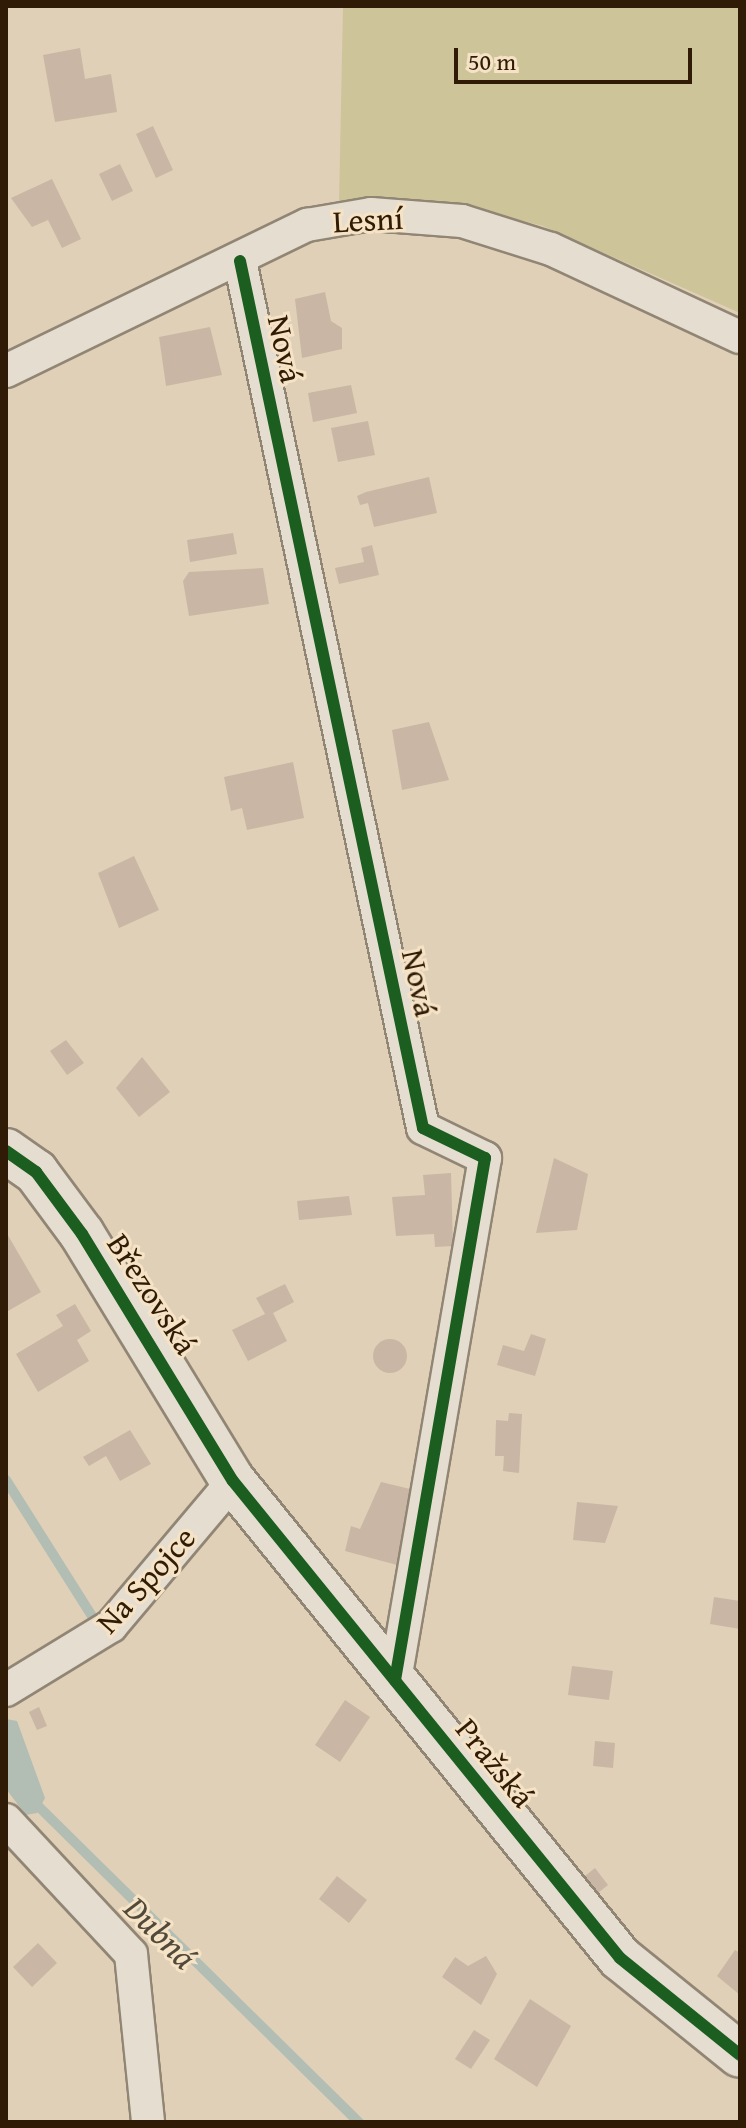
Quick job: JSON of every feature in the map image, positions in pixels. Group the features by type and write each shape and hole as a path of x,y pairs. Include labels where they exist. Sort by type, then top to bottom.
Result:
{"street":[{"name":"Lesní","path":"6,371 320,223 371,214 462,221 551,249 740,337"},
{"name":"Nová","path":"240,261 423,1128 485,1158 395,1680"},
{"name":"Březovská","path":"6,1151 36,1172 82,1234 233,1481"},
{"name":"Pražská","path":"233,1481 620,1958 740,2055"},
{"name":"Na Spojce","path":"6,1690 111,1626 233,1481"},
{"path":"6,1820 131,1954 148,2122"}],"shaded area":[{"path":"343,6 740,6 740,313 543,226 452,203 339,203"},
{"path":"6,1719 17,1721 45,1798 37,1813 26,1815 6,1789"}],"building":[{"path":"80,48 85,79 111,74 117,112 55,122 43,55"},
{"path":"153,126 173,170 156,178 136,134"},
{"path":"120,164 133,191 112,201 99,174"},
{"path":"52,179 81,239 62,248 48,220 32,227 11,198"},
{"path":"325,292 331,321 342,328 342,349 302,358 295,299"},
{"path":"210,327 222,375 166,386 159,337"},
{"path":"351,385 357,413 313,422 308,393"},
{"path":"368,421 375,455 338,462 331,428"},
{"path":"429,477 437,513 374,527 368,503 360,505 357,496 366,492"},
{"path":"233,533 237,554 190,562 187,540"},
{"path":"372,545 379,575 339,584 335,568 364,562 361,548"},
{"path":"263,568 269,604 189,616 183,581 189,572"},
{"path":"429,722 449,780 402,790 392,730"},
{"path":"293,762 304,818 247,830 242,808 231,811 224,777"},
{"path":"134,856 159,910 119,928 98,873"},
{"path":"66,1040 84,1063 67,1075 50,1051"},
{"path":"142,1057 170,1092 139,1117 116,1088"},
{"path":"554,1158 588,1174 577,1230 536,1233"},
{"path":"451,1173 453,1246 435,1247 434,1234 396,1236 392,1197 425,1195 423,1175"},
{"path":"349,1196 352,1215 299,1220 297,1201"},
{"path":"6,1232 41,1292 8,1311 6,1308"},
{"path":"285,1284 294,1302 273,1313 287,1341 248,1361 232,1330 265,1314 256,1298"},
{"path":"75,1304 91,1331 77,1340 89,1361 38,1392 16,1354 63,1326 56,1315"},
{"path":"531,1334 546,1339 535,1376 497,1365 503,1345 524,1351"},
{"path":"390,1339 402,1344 407,1356 402,1368 390,1373 378,1368 373,1356 378,1344"},
{"path":"509,1413 522,1414 519,1473 503,1471 504,1456 495,1456 496,1420 508,1421"},
{"path":"130,1430 151,1464 120,1481 106,1456 89,1466 83,1457"},
{"path":"381,1482 410,1489 397,1565 345,1551 351,1526 360,1529"},
{"path":"577,1502 618,1506 605,1543 573,1540"},
{"path":"714,1597 740,1601 740,1629 710,1624"},
{"path":"572,1666 613,1671 609,1700 568,1695"},
{"path":"345,1700 370,1717 340,1762 315,1745"},
{"path":"39,1707 47,1726 37,1730 29,1712"},
{"path":"595,1741 615,1743 613,1768 593,1766"},
{"path":"595,1868 608,1885 589,1900 575,1884"},
{"path":"337,1876 367,1900 349,1923 319,1899"},
{"path":"38,1943 57,1963 32,1987 13,1967"},
{"path":"735,1950 740,1953 740,1995 717,1976"},
{"path":"486,1956 497,1974 481,2005 442,1977 455,1957 468,1966"},
{"path":"530,1999 571,2026 537,2087 494,2059"},
{"path":"474,2030 490,2040 471,2069 455,2059"}],"waterway":[{"name":"Dubná","path":"6,1480 99,1627"},
{"name":"Dubná","path":"33,1801 359,2122"}],"cycle path":[{"path":"240,261 423,1128 485,1158 395,1680"},
{"path":"6,1151 36,1172 82,1234 233,1481 620,1958 740,2055"}]}
